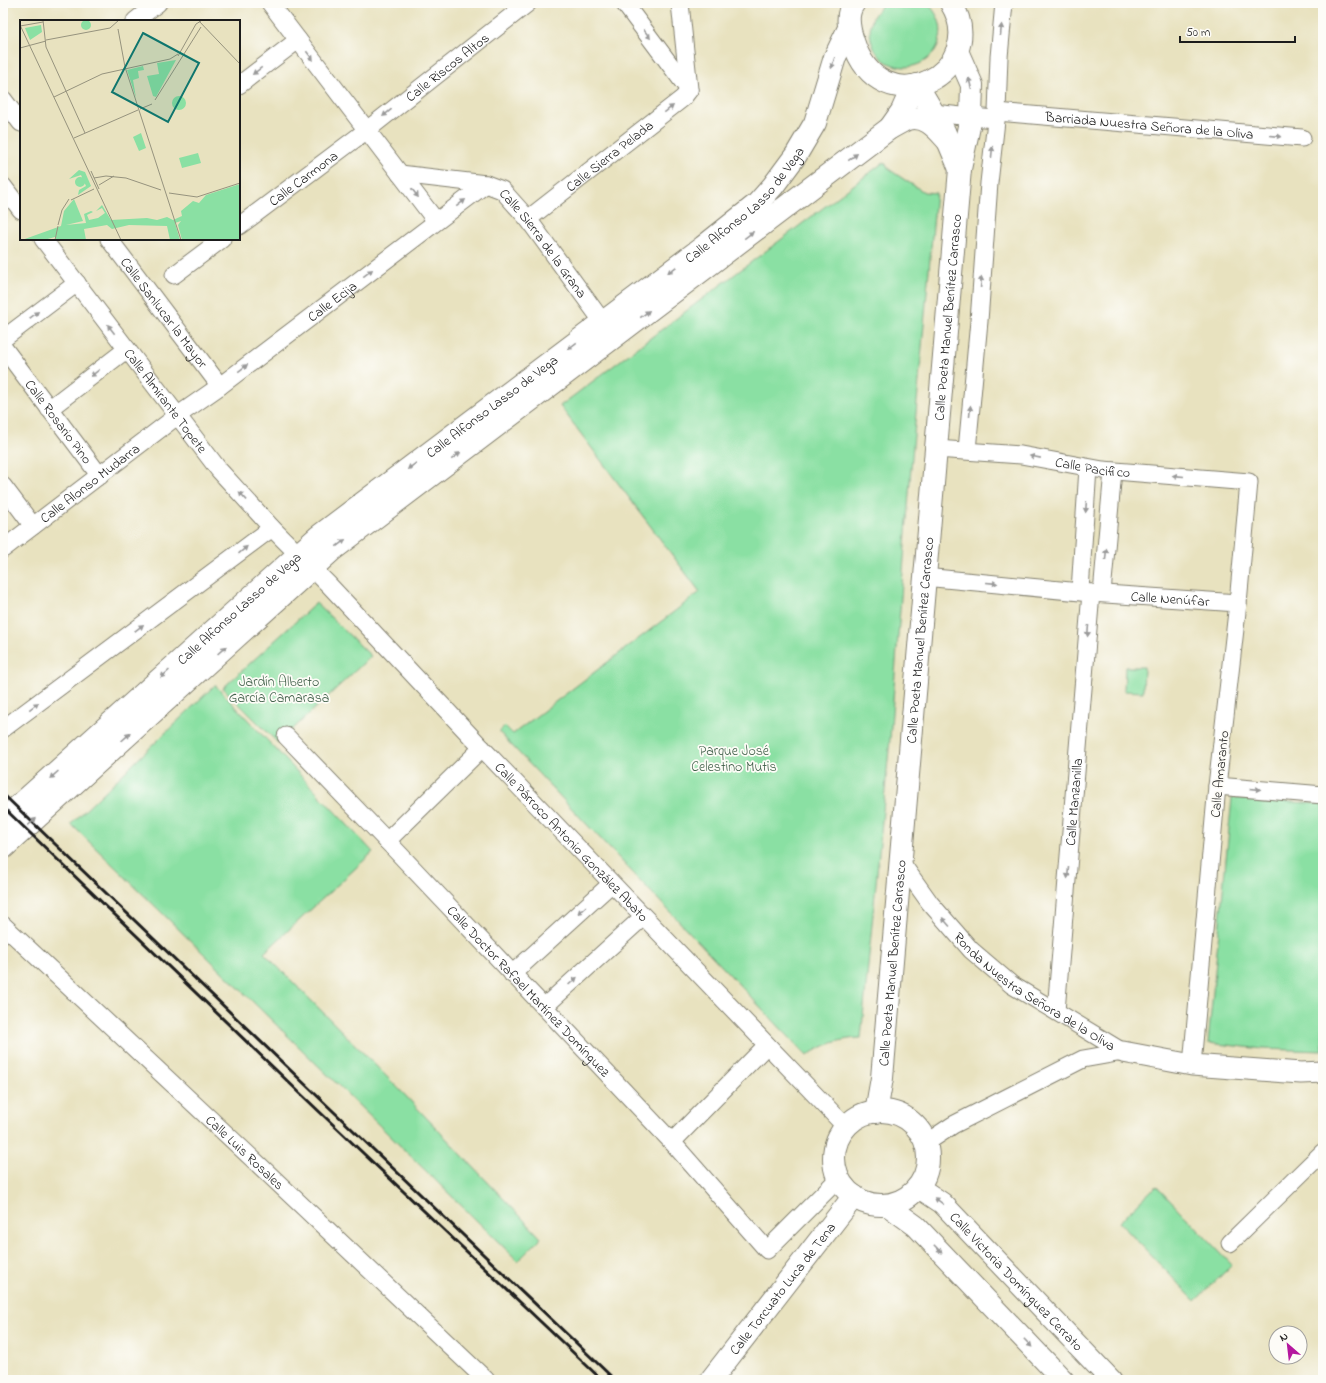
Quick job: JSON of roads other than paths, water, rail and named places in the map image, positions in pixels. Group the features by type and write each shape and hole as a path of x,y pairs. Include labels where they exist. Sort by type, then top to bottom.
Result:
{"main road":[{"path":"851,10 857,54 863,64 872,74 888,83 901,86 915,86 929,81 949,66 957,51 960,35 959,9"},
{"name":"Calle Alfonso Lasso de Vega","path":"90,756 305,562 331,551 608,330 703,247 757,204 773,186 796,155 815,122 851,10"},
{"name":"Calle Poeta Manuel Benítez Carrasco","path":"876,1112 882,1078 960,169 971,117 972,84 957,51"},
{"name":"Calle Poeta Manuel Benítez Carrasco","path":"915,86 933,113 950,144 960,169"},
{"name":"Calle Alfonso Lasso de Vega","path":"608,330 890,128 902,111 915,86"},
{"path":"890,128 907,119 920,119 933,125 950,144"},
{"path":"3,820 90,756"},
{"path":"3,848 90,756"},
{"path":"876,1112 889,1112 901,1116 916,1127 926,1143 928,1158 926,1173 918,1187 910,1196 899,1202 869,1202 845,1188 838,1178 834,1165 835,1151 839,1138 846,1127 855,1119 865,1114 876,1112"},
{"name":"Calle Torcuato Luca de Tena","path":"711,1380 869,1202"},
{"name":"Calle Torcuato Luca de Tena","path":"728,1380 869,1202"}],"street":[{"path":"136,20 158,3"},
{"path":"270,3 436,221"},
{"name":"Calle Riscos Altos","path":"366,130 528,3"},
{"path":"624,3 689,90"},
{"path":"680,3 689,90"},
{"path":"967,450 979,321 989,183 997,115 999,57 1004,3"},
{"path":"240,84 298,40"},
{"name":"Calle Sierra Pelada","path":"528,219 683,98 689,90"},
{"path":"3,99 20,122"},
{"name":"Barriada Nuestra Señora de la Oliva","path":"933,113 971,117 997,115 1167,126 1302,138"},
{"name":"Calle Carmona","path":"240,225 366,130"},
{"name":"Calle Sierra de la Grana","path":"400,174 486,184 502,190 528,219 608,330"},
{"name":"Calle Ecija","path":"177,416 220,386 486,184"},
{"path":"3,186 20,209"},
{"name":"Calle Almirante Topete","path":"44,240 219,470 305,562"},
{"name":"Calle Sanlucar la Mayor","path":"110,240 220,386"},
{"path":"174,275 221,240"},
{"path":"3,339 77,283"},
{"name":"Calle Rosario Pino","path":"3,347 100,476"},
{"path":"49,409 126,349"},
{"name":"Calle Alonso Mudarra","path":"3,549 177,416"},
{"name":"Calle Pacifico","path":"936,449 1021,454 1088,468 1249,482"},
{"name":"Calle Manzanilla","path":"1088,468 1091,592"},
{"name":"Calle Manzanilla","path":"1056,1011 1091,592 1113,471"},
{"name":"Calle Amaranto","path":"1192,1065 1216,786 1238,603 1249,482"},
{"path":"3,486 33,526"},
{"path":"3,729 272,528"},
{"name":"Calle Párroco Antonio González Abato","path":"305,562 611,884 846,1127"},
{"name":"Calle Nenúfar","path":"924,578 1238,603"},
{"name":"Calle Doctor Rafael Martínez Domínguez","path":"286,736 672,1142 767,1250 838,1178"},
{"path":"387,841 482,748"},
{"path":"1216,786 1323,795"},
{"name":"Ronda Nuestra Señora de la Oliva","path":"900,861 930,903 971,950 1012,985 1123,1052 1192,1065 1301,1074 1323,1072"},
{"path":"512,974 611,884"},
{"path":"544,1007 643,917"},
{"name":"Calle Luis Rosales","path":"3,925 262,1167 486,1380"},
{"path":"672,1142 767,1045"},
{"path":"926,1143 953,1125 1083,1059 1123,1052"},
{"path":"1230,1243 1323,1152"},
{"name":"Calle Victoria Domínguez Cerrato","path":"918,1187 942,1202 1111,1380"},
{"path":"869,1202 916,1226 1063,1380"}],"railway":[{"path":"3,794 615,1380"},
{"path":"3,807 304,1097 602,1380"}],"park label":[{"name":"Jardín Alberto García Camarasa","path":"279,690"},
{"name":"Parque José Celestino Mutis","path":"734,758"}]}
